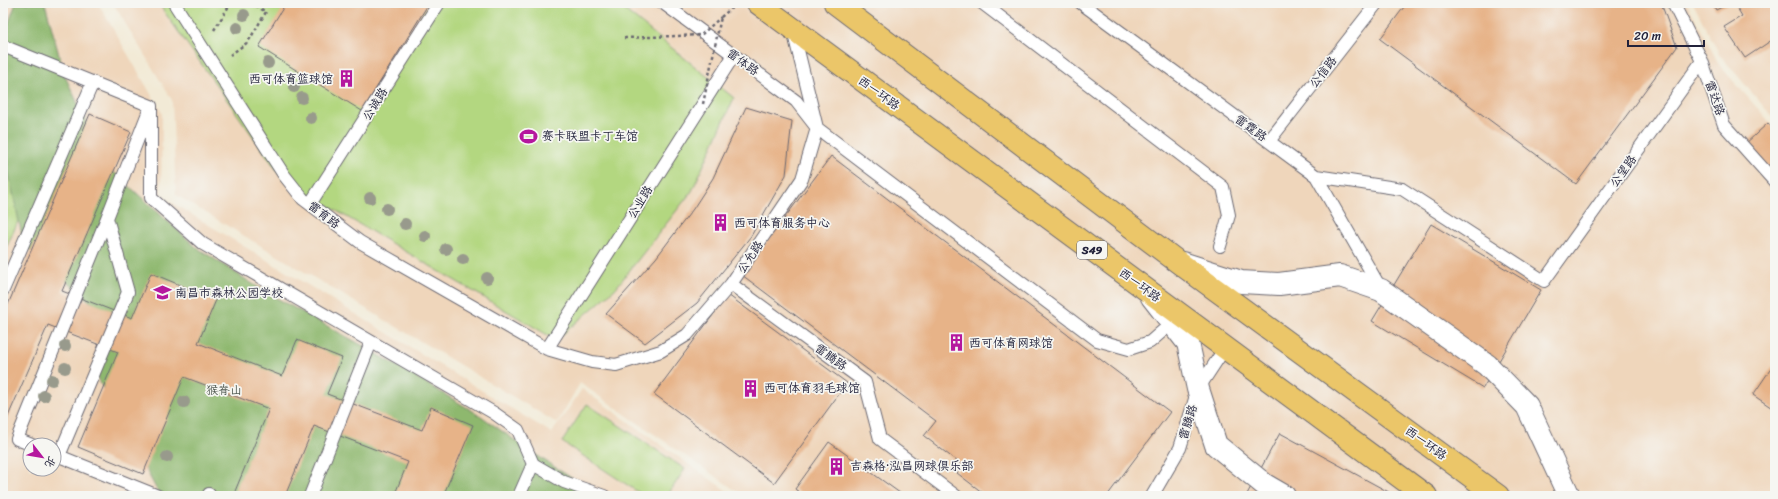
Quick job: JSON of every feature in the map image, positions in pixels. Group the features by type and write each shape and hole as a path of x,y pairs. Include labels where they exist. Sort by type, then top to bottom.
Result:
{"highway":[{"name":"西一环路","path":"758,3 1426,496"},
{"name":"西一环路","path":"835,3 1178,262 1498,496"}],"street":[{"path":"1178,262 1240,282 1279,284 1340,276 1381,290 1487,365 1527,406 1569,496"},
{"path":"1146,290 1188,343 1198,389 1216,445 1265,485 1284,496"}],"lane":[{"name":"雷育路","path":"174,3 284,175 303,199 360,242 547,349"},
{"name":"公诚路","path":"310,204 439,3"},
{"name":"雷体路","path":"663,3 796,101 817,128 1097,340 1129,349 1150,342 1166,328"},
{"path":"982,3 1223,187 1229,216 1220,246"},
{"name":"雷霆路","path":"1081,3 1316,176 1381,290"},
{"name":"公信路","path":"1269,141 1377,3"},
{"name":"雷达路","path":"1673,3 1702,61 1724,125 1775,182"},
{"path":"792,29 817,128"},
{"path":"3,46 151,106"},
{"name":"公业路","path":"547,349 734,55"},
{"name":"公望路","path":"1316,176 1402,189 1544,281 1702,61"},
{"path":"3,290 93,82"},
{"path":"22,441 17,439 151,106"},
{"path":"151,106 151,198 203,244 494,413 518,430 533,464 564,482 604,496"},
{"name":"公允路","path":"547,349 592,362 616,365 661,351 687,335 731,284 802,179 817,128"},
{"path":"62,444 128,292 107,218"},
{"name":"雷腾路","path":"731,284 864,382 880,439 956,496"},
{"path":"310,496 371,342"},
{"name":"雷腾路","path":"1152,496 1180,448 1198,389 1225,348"},
{"path":"62,457 158,496"},
{"path":"519,496 533,464"}],"path":[{"path":"203,47 231,3"},
{"path":"216,67 248,42 266,12 252,3"},
{"path":"624,38 700,35 737,3"},
{"path":"703,104 721,17"}],"shaded area":[{"name":"猴脊山","path":"3,3 98,3 162,113 161,196 552,433 582,389 734,496 3,496"},
{"path":"113,3 1687,3 1720,66 1775,128 1775,496 744,496 580,383 557,423 176,195 172,100"},
{"path":"1693,3 1775,3 1775,120 1720,55"}],"green space":[{"name":"猴脊山","path":"16,3 45,3 64,74 107,166 196,247 262,290 367,348 481,416 524,447 599,496 160,496 96,375 100,310 24,245 5,156 3,137 3,38"},
{"path":"158,3 616,3 734,98 692,191 615,289 556,340 284,180"},
{"path":"3,159 40,172 3,255"},
{"path":"587,404 685,469 667,496 644,496 562,442"}],"building":[{"name":"西可体育篮球馆","path":"286,3 429,3 362,111 259,47"},
{"path":"1407,3 1661,3 1677,47 1576,184 1380,39"},
{"path":"1712,3 1730,3 1716,10"},
{"path":"1734,3 1775,3 1775,38 1745,58 1724,27 1742,16"},
{"name":"西可体育服务中心","path":"746,107 792,121 786,175 751,236 697,303 645,343 606,314 656,258 693,209 713,178"},
{"path":"90,114 131,132 62,291 132,318 151,273 216,300 198,343 282,376 297,340 342,358 327,394 422,430 431,407 473,425 443,496 394,496 408,462 314,426 285,496 233,496 269,409 184,377 143,474 78,447 118,352 48,325 3,428 3,316"},
{"path":"1768,123 1775,131 1775,179 1744,145"},
{"name":"西可体育网球馆","path":"831,156 1170,412 1107,496 987,496 957,473 962,465 924,436 936,421 742,275"},
{"path":"1431,224 1541,290 1483,388 1372,321"},
{"name":"西可体育羽毛球馆","path":"728,295 847,383 774,483 654,394"},
{"path":"1772,367 1775,369 1775,410 1753,395"},
{"path":"1280,433 1396,496 1246,496"},
{"name":"吉森格·泓昌网球俱乐部","path":"829,442 904,496 804,496 795,489"}],"place":[{"name":"西可体育篮球馆","path":"346,79"},
{"name":"赛卡联盟卡丁车馆","path":"529,136"},
{"name":"西可体育服务中心","path":"721,223"},
{"name":"南昌市森林公园学校","path":"162,293"},
{"name":"西可体育网球馆","path":"956,343"},
{"name":"西可体育羽毛球馆","path":"751,388"},
{"name":"吉森格·泓昌网球俱乐部","path":"837,466"}]}
